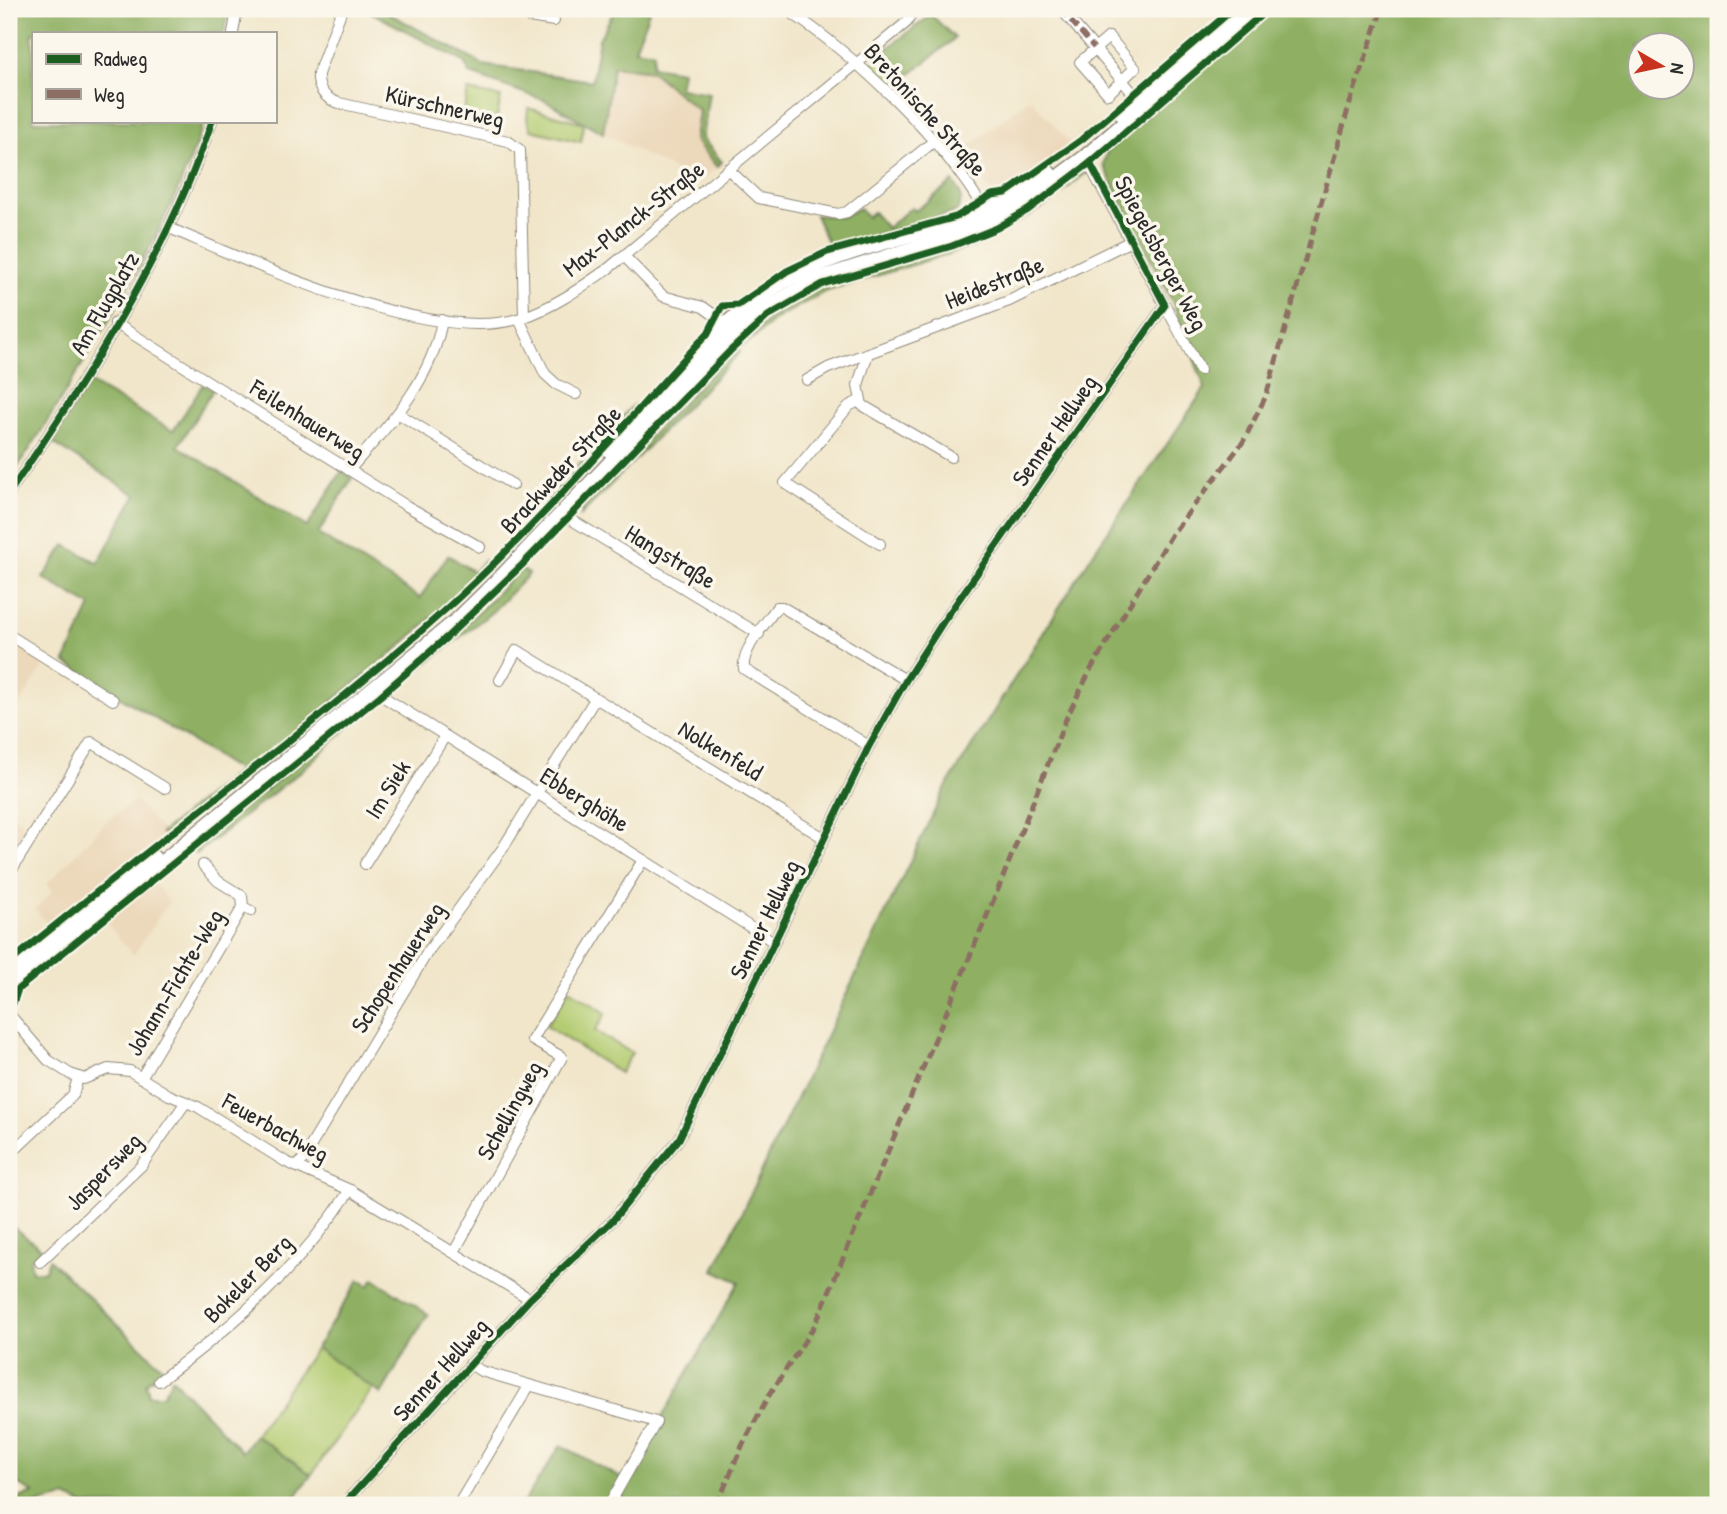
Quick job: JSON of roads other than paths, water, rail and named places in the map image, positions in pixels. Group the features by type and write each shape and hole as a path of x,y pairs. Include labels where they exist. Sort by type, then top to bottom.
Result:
{"main road":[{"name":"Brackweder Straße","path":"988,217 1080,151 1242,9"},
{"name":"Brackweder Straße","path":"9,972 312,730 450,615 775,286 839,256 988,217 1031,199 1085,157 1257,9"},
{"name":"Brackweder Straße","path":"9,988 456,621 562,513 732,328"}],"street":[{"path":"233,32 237,9"},
{"name":"Kürschnerweg","path":"342,9 320,67 318,80 322,92 332,102 508,141 517,146 522,155 522,318"},
{"path":"513,9 529,17 554,21"},
{"name":"Bretonische Straße","path":"786,9 857,61 961,173 988,217"},
{"name":"Max-Planck-Straße","path":"169,228 335,295 442,320 488,323 522,318 576,290 624,256 907,22 914,9"},
{"path":"1061,9 1138,99"},
{"path":"1111,38 1135,68 1111,92 1104,93 1081,65 1082,59 1094,48 1111,38"},
{"name":"Am Flugplatz","path":"9,493 58,419 169,228 199,160 212,122"},
{"path":"728,169 759,198 838,214 848,212 933,142"},
{"name":"Spiegelsberger Weg","path":"1085,157 1200,370"},
{"name":"Heidestraße","path":"807,380 828,368 1009,302 1131,241"},
{"path":"624,256 663,296 703,307 732,328"},
{"name":"Senner Hellweg","path":"343,1505 530,1298 613,1220 679,1139 869,747 906,680 943,622 1165,305"},
{"path":"522,318 545,374 556,384 576,394"},
{"path":"349,470 399,414 423,374 442,320"},
{"name":"Feilenhauerweg","path":"115,323 349,470 480,547"},
{"path":"867,353 859,374 859,401 872,413 951,457"},
{"path":"859,401 849,406 785,483 880,544"},
{"path":"399,414 513,485"},
{"name":"Hangstraße","path":"562,513 759,634"},
{"path":"869,747 744,669 744,661 777,607 782,607 906,680"},
{"path":"9,635 113,700"},
{"name":"Nolkenfeld","path":"500,680 517,650 824,838"},
{"name":"Ebberghöhe","path":"374,691 774,942"},
{"path":"537,793 595,699"},
{"name":"Im Siek","path":"365,864 445,736"},
{"path":"9,874 91,742 165,788"},
{"name":"Schopenhauerweg","path":"298,1167 427,953 503,848 537,793"},
{"name":"Schellingweg","path":"454,1252 562,1057 532,1040 643,860"},
{"name":"Johann-Fichte-Weg","path":"141,1078 247,909 242,897 218,881 203,865"},
{"path":"9,1014 48,1060 78,1078 73,1095 9,1155"},
{"name":"Feuerbachweg","path":"78,1078 90,1077 114,1068 130,1071 298,1167 350,1190 530,1298"},
{"name":"Jaspersweg","path":"40,1262 141,1166 186,1102"},
{"name":"Bokeler Berg","path":"159,1381 220,1335 266,1294 317,1237 350,1190"},
{"name":"Senner Hellweg","path":"470,1364 481,1371 529,1386 656,1422 609,1505"},
{"path":"458,1505 529,1386"}]}
